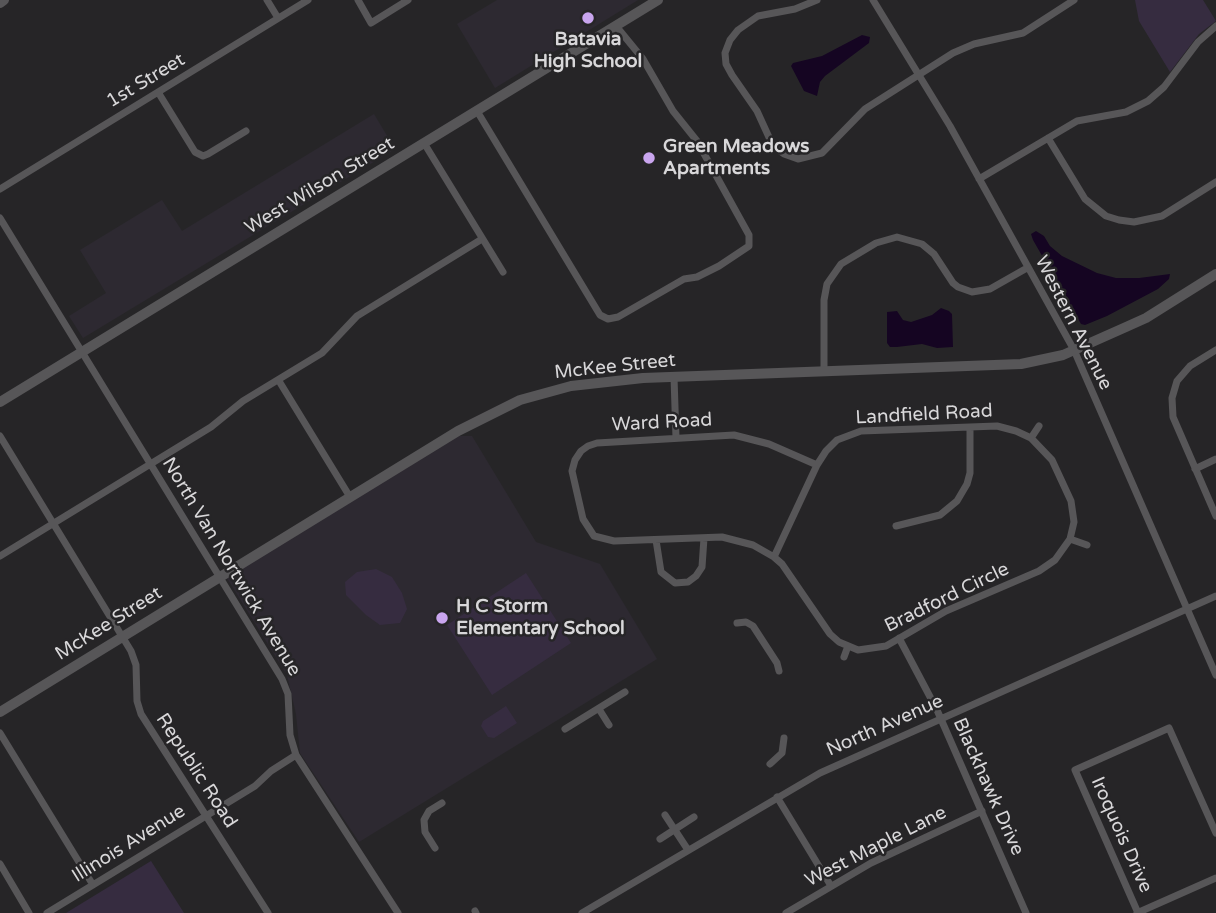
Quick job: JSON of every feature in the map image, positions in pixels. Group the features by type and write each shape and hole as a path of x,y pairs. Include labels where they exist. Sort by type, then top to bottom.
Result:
{"main road":[{"name":"West Wilson Street","path":"0,402 658,0"}],"street":[{"path":"267,0 278,18"},
{"name":"1st Street","path":"0,188 308,0"},
{"path":"358,0 371,23 408,0"},
{"path":"817,0 795,9 758,16 738,30 730,40 726,53 726,64 757,111 772,146 798,159 822,153 865,109 964,48 1023,33 1074,0"},
{"name":"Western Avenue","path":"873,0 919,74 1074,350 1216,675"},
{"path":"477,111 600,315 618,317 684,279 703,275 719,266 749,246 749,234 697,142 673,111 643,60 616,26"},
{"path":"979,179 1077,121 1126,112 1148,101 1164,87 1198,42 1216,26"},
{"path":"158,92 194,152 203,156 246,131"},
{"path":"1048,138 1085,199 1106,216 1119,220 1134,222 1163,216 1216,182"},
{"path":"424,143 503,272"},
{"name":"North Van Nortwick Avenue","path":"0,218 282,679 288,694 290,735 296,755 398,913"},
{"path":"824,371 824,300 830,279 841,264 876,243 897,237 922,244 939,260 958,288 972,292 990,289 1027,268"},
{"path":"0,556 211,427 243,401 322,353 357,316 482,240"},
{"name":"McKee Street","path":"0,712 458,431 520,401 571,386 674,377 1021,364 1063,355 1146,318 1216,274"},
{"path":"1216,350 1190,366 1177,381 1172,398 1173,417 1216,516"},
{"path":"674,377 676,438"},
{"path":"279,381 350,497"},
{"path":"1039,426 1031,438 1052,460 1071,501 1074,522 1070,539 1087,545"},
{"path":"896,526 940,515 957,501 970,473 970,427"},
{"name":"Landfield Road","path":"775,557 817,465 837,440 861,431 970,427 1008,428 1031,438"},
{"name":"Republic Road","path":"0,436 123,636 136,665 137,701 141,714 268,913"},
{"name":"Ward Road","path":"656,540 605,541 594,536 584,523 572,471 575,460 588,446 610,441 745,436 817,465"},
{"path":"1195,469 1216,459"},
{"path":"704,538 702,567 696,576 688,582 675,583 661,572 656,540 722,537 744,541 775,557 792,577 830,634 848,646 844,657"},
{"name":"Bradford Circle","path":"848,646 858,649 877,648 946,611 1047,567 1062,553 1070,539"},
{"name":"North Avenue","path":"582,913 820,773 1216,596"},
{"path":"737,623 746,622 753,626 777,663 779,671"},
{"name":"Blackhawk Drive","path":"899,638 941,718 1026,913"},
{"path":"565,729 625,692"},
{"path":"599,709 609,725"},
{"name":"Iroquois Drive","path":"1138,913 1075,770 1169,728 1216,833"},
{"path":"0,733 93,885"},
{"path":"770,764 782,753 784,738"},
{"name":"Illinois Avenue","path":"47,913 255,786 271,771 296,755"},
{"path":"777,797 831,886"},
{"path":"435,848 425,832 424,820 429,811 442,803"},
{"name":"West Maple Lane","path":"786,913 909,844 982,811"},
{"path":"665,815 688,850"},
{"path":"660,839 694,817"},
{"path":"0,864 29,913"},
{"path":"1138,913 1216,878"}],"shaded area":[{"path":"497,0 638,0 495,88 457,24"},
{"path":"1135,0 1203,0 1216,21 1199,34 1170,72 1139,21"},
{"path":"862,35 870,37 869,43 825,76 820,82 817,96 804,91 791,66 793,63 822,56"},
{"path":"374,114 395,149 83,338 69,316 106,293 80,250 162,200 182,231"},
{"path":"1036,231 1062,256 1097,273 1116,278 1170,274 1169,279 1158,289 1107,316 1085,325 1081,324 1033,240 1031,234"},
{"path":"941,308 952,314 953,347 937,348 922,344 890,347 887,343 887,312 897,311 903,320 911,322 932,315"},
{"name":"H C Storm Elementary School","path":"459,436 472,436 536,542 600,564 657,659 359,842 300,753 296,714 287,675 227,578"},
{"path":"376,569 392,577 402,593 407,609 400,623 380,625 346,595 345,582 357,572"},
{"path":"526,573 571,643 492,695 447,625"},
{"path":"506,706 517,723 494,738 488,737 481,726 483,721"},
{"path":"151,861 184,913 66,913"}],"place":[{"name":"Batavia High School","path":"588,18"},
{"name":"Green Meadows Apartments","path":"649,158"},
{"name":"H C Storm Elementary School","path":"442,618"}]}
